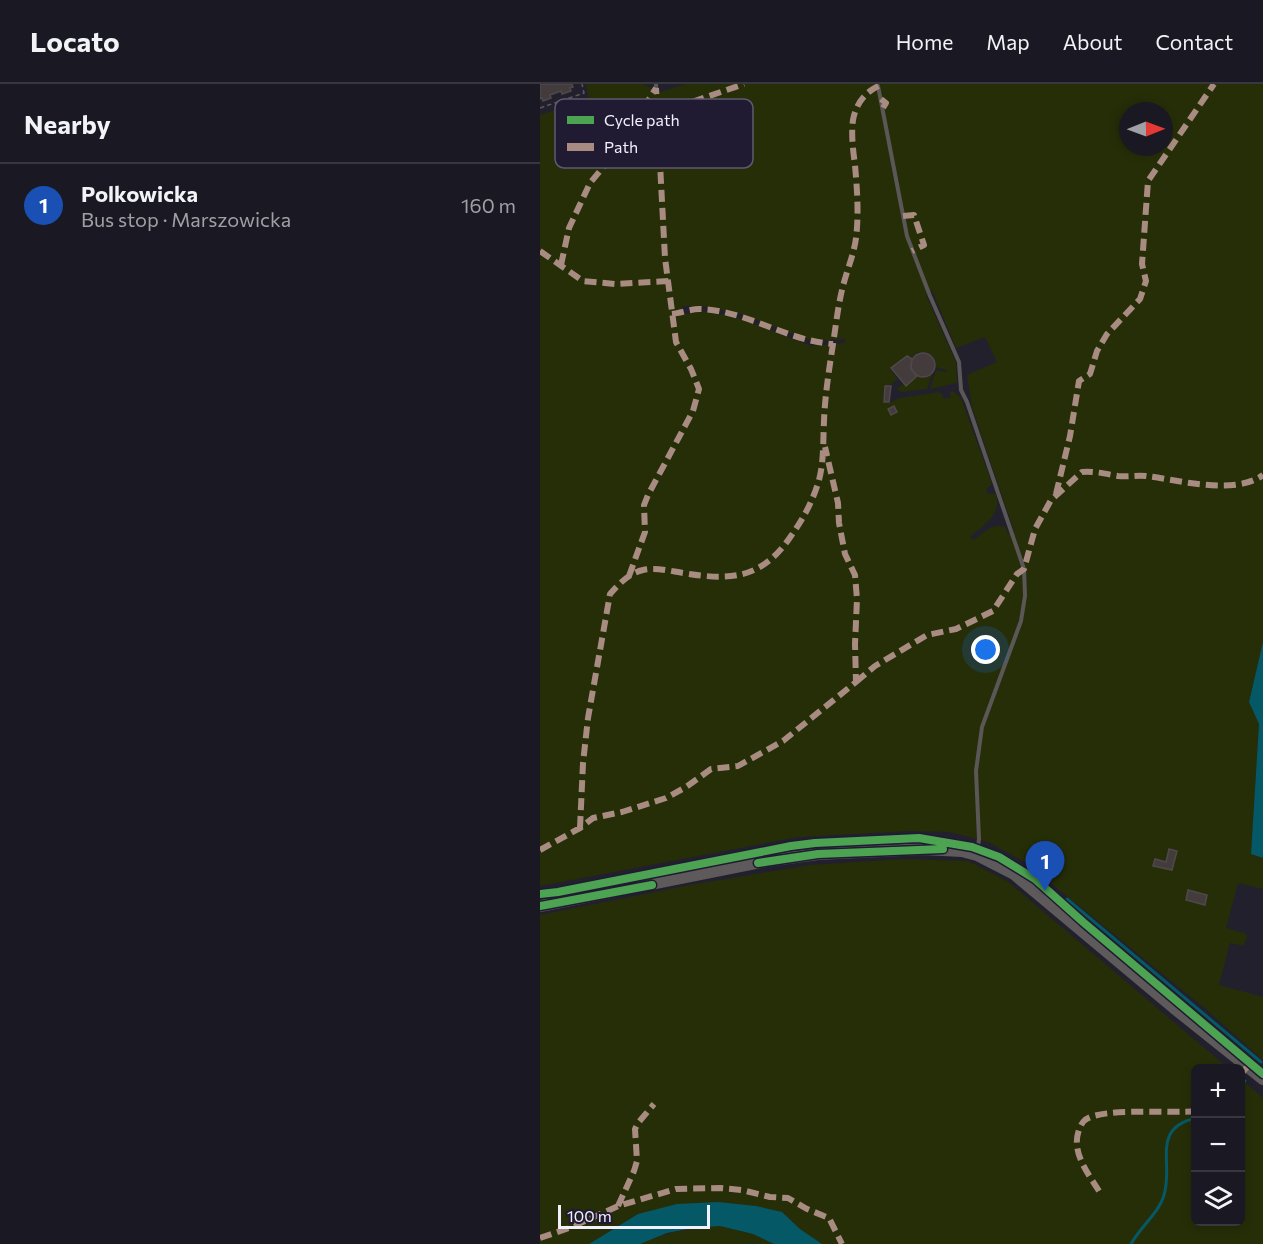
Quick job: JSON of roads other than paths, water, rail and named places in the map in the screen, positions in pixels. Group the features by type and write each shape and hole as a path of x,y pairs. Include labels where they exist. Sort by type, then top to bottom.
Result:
{"street":[{"path":"540,906 766,861 818,854 924,849 962,851 977,855 1014,874 1263,1079"}],"lane":[{"path":"878,86 907,236 959,362 961,390 968,402 1024,569 1025,596 1021,621 982,727 976,771 979,839 977,855"}],"water":[{"path":"1263,642 1263,858 1251,854 1259,724 1249,702"},
{"path":"718,1202 756,1206 782,1212 800,1229 822,1244 774,1244 753,1234 720,1226 667,1233 640,1244 589,1244 638,1214 677,1204"}],"waterway":[{"path":"1067,899 1261,1062"},
{"path":"1131,1244 1162,1202 1166,1183 1168,1138 1173,1130 1191,1120"}],"place":[{"name":"Polkowicka","path":"1045,891"}]}
